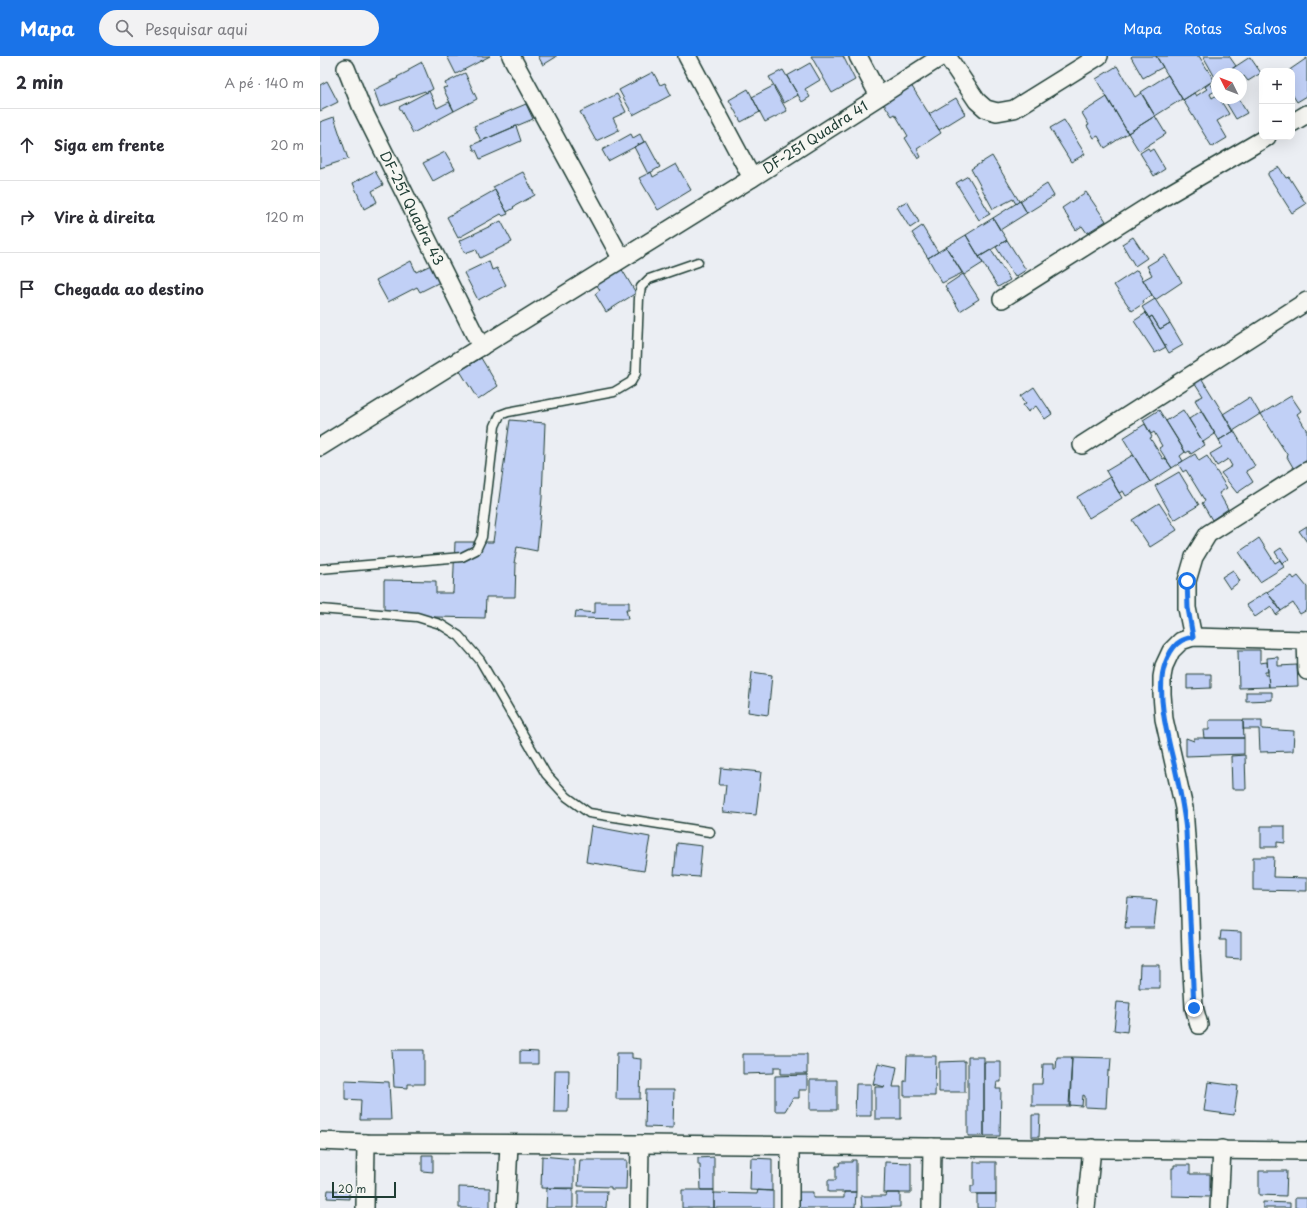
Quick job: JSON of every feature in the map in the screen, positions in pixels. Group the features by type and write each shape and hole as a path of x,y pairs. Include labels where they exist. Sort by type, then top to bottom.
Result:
{"street":[{"path":"511,56 621,258"},
{"path":"320,447 621,258 752,178 688,56"},
{"name":"DF-251 Quadra 41","path":"858,56 879,96"},
{"name":"DF-251 Quadra 41","path":"752,178 942,56"},
{"path":"947,56 977,101 986,109 997,112 1014,109 1099,56"},
{"name":"DF-251 Quadra 43","path":"346,68 361,106 481,347"},
{"path":"1295,121 1307,114"},
{"path":"1002,299 1157,201 1262,140"},
{"path":"1082,445 1307,301"},
{"path":"1193,637 1188,608 1187,581 1194,557 1208,534 1307,471"},
{"path":"1199,1025 1194,1008 1185,815 1164,719 1162,694 1162,677 1164,666 1171,651 1181,641 1193,637 1306,640 1307,671"},
{"path":"320,1141 366,1143 640,1144 1307,1151"},
{"path":"365,1208 366,1143"},
{"path":"506,1208 509,1144"},
{"path":"640,1144 640,1208"},
{"path":"790,1146 790,1208"},
{"path":"931,1208 932,1147"},
{"path":"1086,1208 1092,1148"},
{"path":"1219,1208 1222,1149"}],"lane":[{"path":"320,569 462,557 476,550 482,537 495,426 500,415 508,412 614,392 631,382 636,373 639,298 641,288 648,279 698,262"},
{"path":"320,609 417,618 440,624 459,636 480,660 546,774 567,797 589,813 710,832"}],"building":[{"path":"447,56 490,56 456,74"},
{"path":"538,56 556,56 556,57 543,65"},
{"path":"811,56 843,56 855,80 832,93"},
{"path":"1156,56 1163,67 1143,78 1131,57"},
{"path":"1156,56 1199,56 1211,75 1211,82 1183,100"},
{"path":"1203,56 1229,56 1236,66 1233,68 1211,68 1211,70"},
{"path":"1250,57 1259,70 1259,74 1248,81 1247,68 1233,68"},
{"path":"1307,58 1307,96 1297,102 1295,99 1295,68 1292,68"},
{"path":"422,62 433,89 426,93 425,91 380,107 374,90 398,78 397,77"},
{"path":"810,63 820,80 805,89 810,97 802,102 787,76"},
{"path":"1117,66 1135,97 1141,93 1155,116 1128,133 1096,79"},
{"path":"783,70 798,95 784,103 769,77"},
{"path":"653,72 660,85 665,83 671,95 633,115 619,90"},
{"path":"465,73 477,99 454,111 443,88 447,87 445,83"},
{"path":"1168,75 1182,99 1155,116 1141,92"},
{"path":"327,81 338,102 320,111 320,85"},
{"path":"1210,83 1211,85 1211,104 1223,104 1229,114 1217,121 1227,138 1212,147 1183,100 1194,93 1196,96 1207,89 1205,87"},
{"path":"911,85 941,133 917,149 921,157 918,159 905,138 908,136 895,114 892,116 884,104"},
{"path":"773,86 787,111 765,122 752,97"},
{"path":"748,89 760,112 741,122 729,100"},
{"path":"429,91 437,108 449,102 454,111 413,133 399,107"},
{"path":"617,94 626,112 613,118 619,130 596,141 580,112"},
{"path":"1107,97 1128,133 1105,148 1098,136 1094,138 1082,113"},
{"path":"956,98 965,114 939,130 929,114"},
{"path":"526,104 533,119 481,141 474,126"},
{"path":"1227,104 1242,104 1247,113 1236,119"},
{"path":"1155,116 1166,134 1139,151 1128,133"},
{"path":"334,117 348,159 320,168 320,122"},
{"path":"1064,120 1085,154 1071,162 1050,128"},
{"path":"516,126 521,141 480,159 472,145"},
{"path":"631,134 633,138 640,134 644,142 608,161 602,150"},
{"path":"646,141 660,167 648,174 634,147"},
{"path":"1148,148 1150,151 1153,149 1165,169 1154,176 1140,153"},
{"path":"445,152 455,169 433,181 423,163"},
{"path":"992,156 1019,201 1016,204 1013,199 993,209 971,169"},
{"path":"676,164 691,190 658,210 639,178 651,172 653,177"},
{"path":"1279,167 1286,178 1289,177 1306,204 1292,213 1268,175 1268,173"},
{"path":"375,171 383,185 372,191 377,202 364,209 353,183"},
{"path":"523,172 535,195 507,212 493,187"},
{"path":"968,176 990,214 979,220 956,183"},
{"path":"1047,184 1054,196 1027,213 1020,201"},
{"path":"495,190 508,214 503,216 501,214 458,238 447,217"},
{"path":"1086,192 1106,221 1087,233 1082,226 1076,230 1062,208"},
{"path":"907,201 919,222 910,228 897,207"},
{"path":"1020,201 1027,213 1000,230 993,218"},
{"path":"993,218 1007,240 979,257 966,235"},
{"path":"501,221 512,242 480,258 476,249 465,253 459,241"},
{"path":"922,226 938,252 928,258 912,233"},
{"path":"966,235 983,263 964,275 946,247"},
{"path":"1133,237 1147,258 1135,266 1122,244"},
{"path":"1007,240 1026,270 1015,277 996,247"},
{"path":"946,247 962,273 942,283 928,258"},
{"path":"991,250 1010,280 998,287 979,257"},
{"path":"1165,255 1182,282 1155,300 1143,280 1152,275 1147,266"},
{"path":"411,261 416,272 431,265 440,282 420,292 417,287 388,302 376,280"},
{"path":"489,261 492,270 497,268 506,285 478,300 464,273"},
{"path":"621,268 636,293 606,312 595,294 600,290 596,284"},
{"path":"1137,270 1152,295 1143,301 1144,303 1132,311 1114,285"},
{"path":"963,274 979,299 960,311 945,286"},
{"path":"1155,299 1170,323 1160,329 1152,316 1149,318 1142,307"},
{"path":"1146,313 1166,347 1155,353 1134,321"},
{"path":"1152,316 1160,329 1170,323 1183,345 1169,353 1149,318"},
{"path":"481,358 498,386 478,400 460,371"},
{"path":"1200,376 1234,431 1219,440 1195,400 1203,396 1193,380"},
{"path":"1034,387 1052,414 1045,419 1036,406 1028,412 1023,405 1026,403 1021,396"},
{"path":"1291,396 1301,411 1297,414 1307,431 1307,460 1294,469 1287,457 1288,456 1261,414"},
{"path":"1250,397 1260,414 1233,431 1223,414"},
{"path":"1159,410 1185,452 1180,456 1183,461 1172,468 1159,448 1162,446 1154,432 1151,434 1143,420"},
{"path":"1183,410 1205,445 1191,454 1189,451 1186,453 1166,421"},
{"path":"1201,411 1215,434 1203,442 1189,419"},
{"path":"510,420 545,423 542,498 537,551 517,547 514,563 516,563 515,597 486,597 485,618 384,616 384,580 436,581 436,593 453,593 455,542 493,542"},
{"path":"1145,424 1152,437 1150,438 1163,459 1165,458 1172,468 1150,482 1123,438"},
{"path":"1234,431 1255,466 1246,471 1253,482 1237,493 1221,473 1232,466 1228,459 1217,466 1210,454 1222,447 1219,440"},
{"path":"1195,454 1199,461 1207,456 1227,488 1219,493 1228,509 1212,520 1202,503 1205,501 1186,470 1183,472 1178,464"},
{"path":"1133,455 1150,482 1126,496 1123,491 1119,493 1106,471"},
{"path":"1179,472 1199,505 1174,520 1155,486"},
{"path":"1110,477 1122,498 1089,518 1077,497"},
{"path":"1159,503 1177,530 1150,547 1132,520"},
{"path":"1307,526 1307,542 1299,531"},
{"path":"1259,538 1275,563 1280,560 1284,567 1260,582 1239,552"},
{"path":"1281,548 1289,559 1282,563 1275,552"},
{"path":"1233,570 1240,581 1230,589 1222,577"},
{"path":"1292,576 1294,579 1298,576 1307,587 1307,610 1300,614 1293,603 1281,611 1267,592"},
{"path":"1267,592 1281,611 1276,615 1271,606 1255,617 1246,605"},
{"path":"595,602 629,602 629,609 626,609 628,619 575,618 576,611 595,613"},
{"path":"1238,650 1260,650 1260,663 1267,662 1268,672 1265,672 1265,675 1268,675 1269,687 1239,688"},
{"path":"1278,657 1278,666 1297,665 1298,686 1269,687 1267,658"},
{"path":"752,672 772,675 768,715 748,712"},
{"path":"1187,674 1211,674 1211,688 1187,689"},
{"path":"1246,692 1272,692 1272,700 1246,701"},
{"path":"1243,720 1244,738 1204,738 1203,730 1209,730 1209,721"},
{"path":"1243,720 1262,720 1262,729 1294,731 1293,751 1260,752 1259,729 1243,729"},
{"path":"1186,738 1194,741 1194,738 1244,738 1244,754 1186,756"},
{"path":"1245,755 1246,789 1232,789 1231,756"},
{"path":"721,768 761,772 756,815 723,812 726,785 719,785"},
{"path":"591,826 650,837 644,871 586,862"},
{"path":"1261,826 1285,826 1285,843 1277,842 1277,847 1261,847"},
{"path":"677,843 702,846 699,877 674,875"},
{"path":"1253,857 1274,857 1273,877 1307,878 1307,891 1253,890"},
{"path":"1128,898 1157,900 1154,928 1125,928"},
{"path":"1221,931 1241,932 1241,959 1226,958 1226,940 1220,940"},
{"path":"1140,965 1160,965 1160,988 1139,988"},
{"path":"1117,1002 1130,1003 1127,1032 1114,1030"},
{"path":"392,1050 424,1050 424,1084 408,1084 408,1088 394,1087"},
{"path":"520,1051 538,1052 538,1064 520,1064"},
{"path":"617,1053 632,1053 632,1058 641,1059 640,1099 616,1099"},
{"path":"743,1054 807,1054 807,1074 781,1074 781,1067 774,1067 774,1073 743,1074"},
{"path":"907,1056 936,1056 935,1096 904,1096"},
{"path":"968,1057 984,1057 984,1136 968,1136"},
{"path":"1057,1057 1072,1057 1070,1106 1032,1106 1032,1084 1042,1084 1043,1064 1054,1064 1054,1069 1056,1069"},
{"path":"1072,1057 1111,1058 1110,1071 1108,1071 1106,1108 1085,1107 1085,1096 1083,1095 1082,1106 1069,1105"},
{"path":"965,1061 965,1092 939,1092 939,1062"},
{"path":"984,1062 1001,1062 1001,1082 997,1082 996,1089 1001,1089 1000,1136 984,1136"},
{"path":"878,1063 897,1067 893,1087 901,1087 901,1119 875,1119 875,1087 885,1087 873,1084"},
{"path":"555,1070 569,1070 568,1112 554,1112"},
{"path":"807,1075 807,1090 799,1090 799,1098 793,1098 785,1111 775,1111 775,1076"},
{"path":"345,1080 389,1082 391,1120 360,1120 361,1100 345,1099"},
{"path":"810,1080 837,1080 837,1110 810,1110"},
{"path":"1208,1082 1238,1086 1234,1115 1204,1111"},
{"path":"856,1084 871,1084 871,1116 855,1116"},
{"path":"646,1090 674,1090 673,1128 645,1127"},
{"path":"1032,1115 1040,1115 1039,1137 1032,1137"},
{"path":"422,1155 433,1155 433,1172 422,1171"},
{"path":"542,1156 574,1159 574,1189 541,1188"},
{"path":"714,1157 714,1190 701,1190 700,1165 698,1165 698,1158"},
{"path":"751,1158 772,1159 772,1191 750,1190"},
{"path":"580,1160 627,1160 626,1189 578,1186"},
{"path":"852,1160 856,1160 856,1192 828,1192 828,1180 836,1180 836,1166 839,1166 840,1162 852,1162"},
{"path":"885,1162 911,1163 911,1193 884,1193"},
{"path":"974,1162 996,1162 996,1194 971,1194 971,1186 974,1186"},
{"path":"1174,1165 1190,1165 1190,1174 1210,1174 1210,1197 1172,1196 1172,1168 1174,1168"},
{"path":"1259,1171 1287,1171 1286,1196 1259,1195"},
{"path":"459,1187 490,1188 490,1208 459,1208"},
{"path":"547,1188 573,1188 573,1208 546,1208"},
{"path":"328,1190 349,1191 349,1199 327,1198"},
{"path":"682,1190 714,1190 714,1208 682,1208"},
{"path":"758,1190 773,1191 773,1208 714,1208 714,1193 757,1194"},
{"path":"578,1191 607,1191 606,1208 578,1208"},
{"path":"796,1192 813,1192 813,1198 844,1198 844,1192 856,1192 855,1208 796,1208"},
{"path":"887,1193 900,1193 900,1207 862,1208 861,1196 886,1196"},
{"path":"977,1194 996,1194 996,1208 977,1208"},
{"path":"1295,1198 1307,1198 1307,1208 1295,1208"},
{"path":"1263,1202 1290,1203 1290,1208 1263,1208"}],"route":[{"path":"1187,581 1188,608 1193,637 1181,641 1171,651 1164,666 1162,677 1162,694 1164,719 1184,808 1189,879 1189,914 1194,1008"}]}
